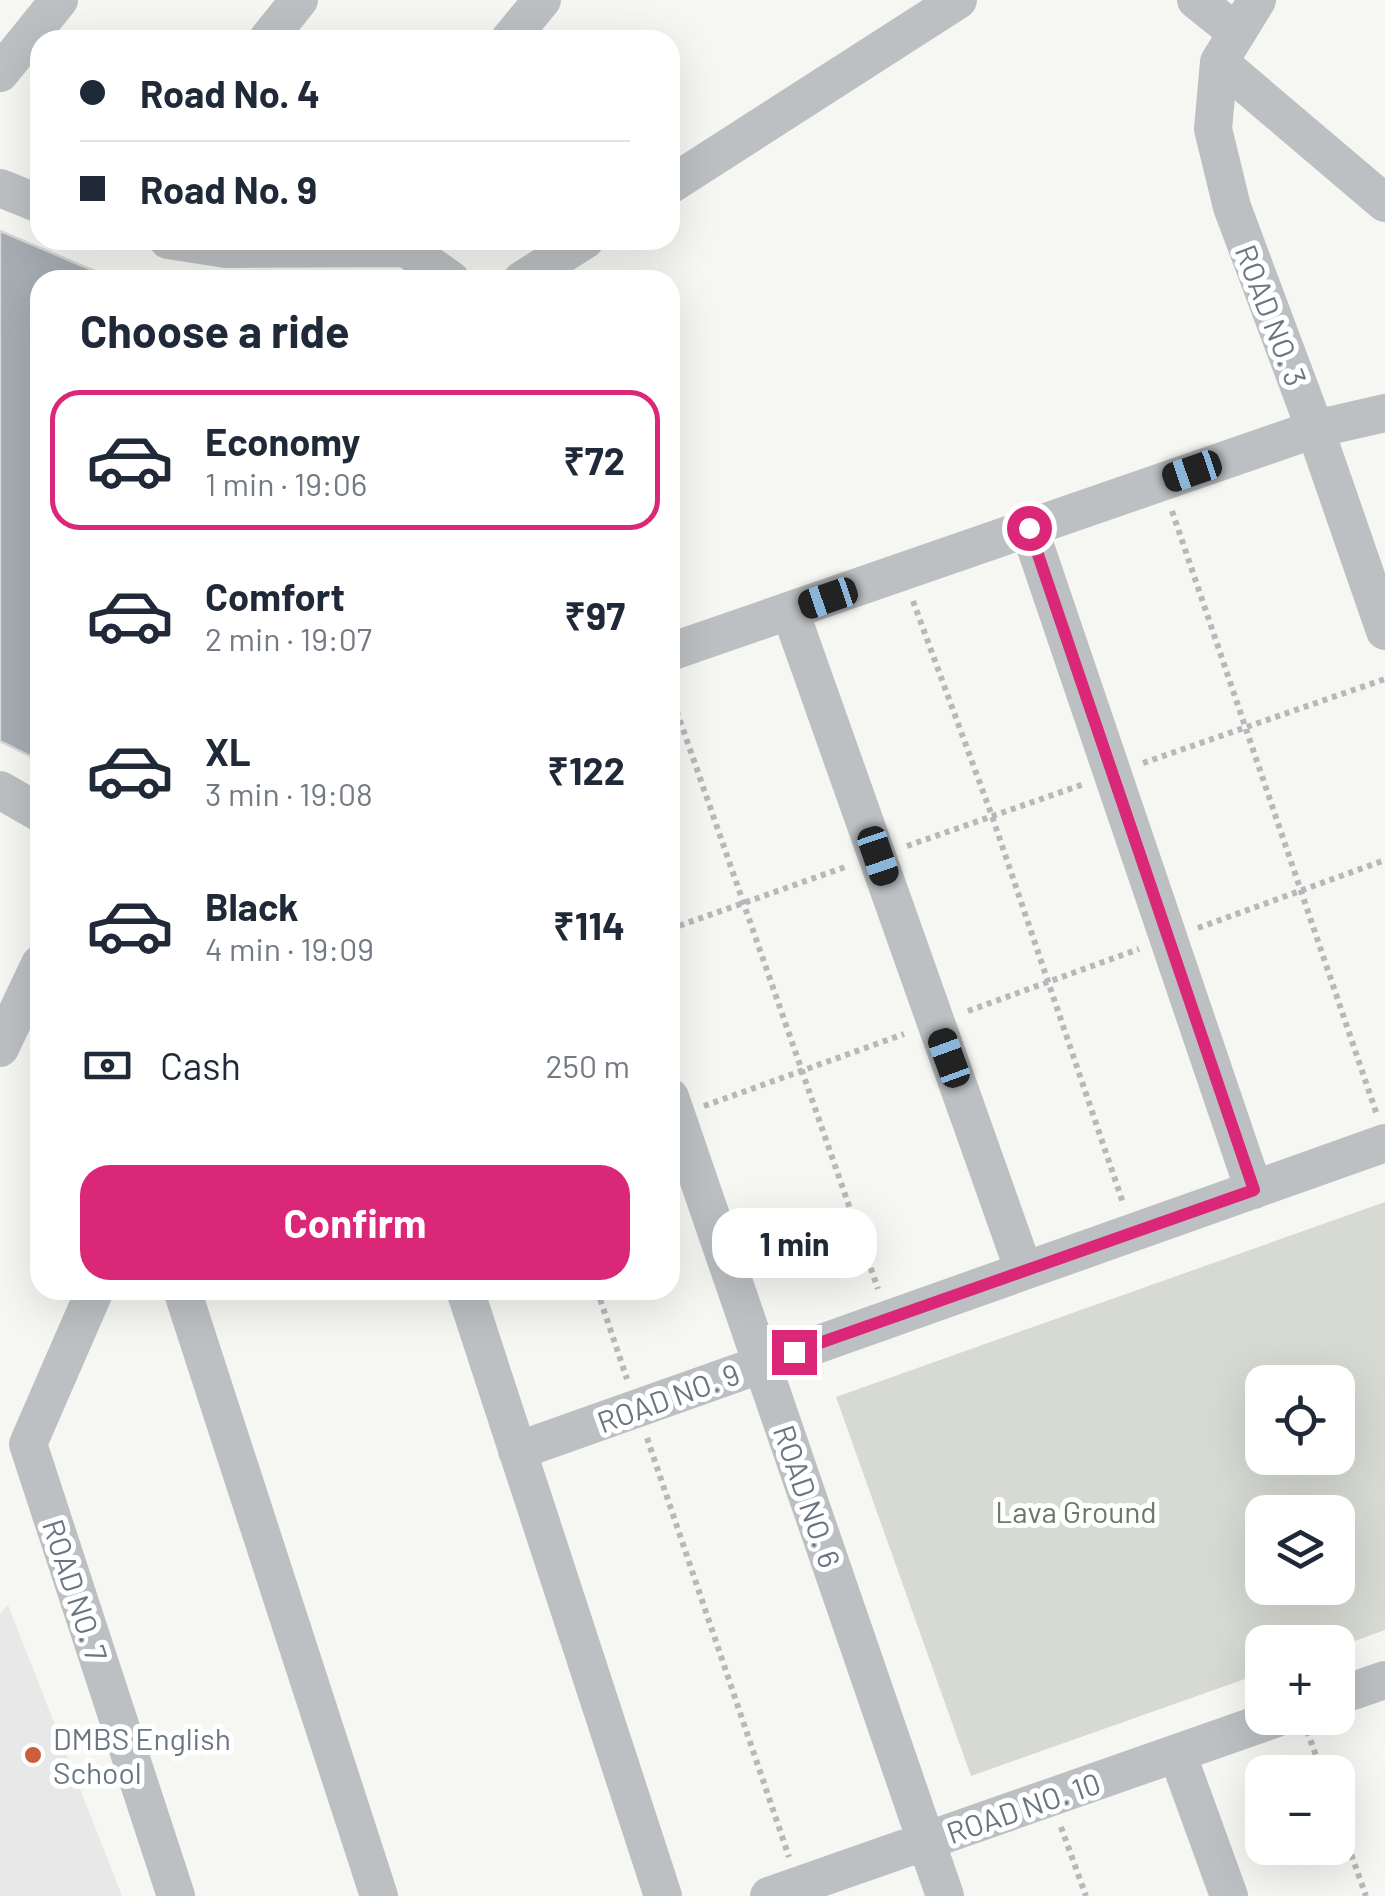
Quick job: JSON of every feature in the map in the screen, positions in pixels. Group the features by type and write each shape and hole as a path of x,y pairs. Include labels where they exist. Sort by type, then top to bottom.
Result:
{"street":[{"path":"34,30 58,0"},
{"path":"275,30 299,0"},
{"path":"517,30 542,0"},
{"path":"680,179 958,0"},
{"path":"1196,0 1228,48 1385,203"},
{"name":"ROAD NO. 3","path":"1257,0 1228,48 1213,128 1232,208 1315,428 1385,631"},
{"path":"0,73 30,35"},
{"path":"0,188 30,200"},
{"path":"409,250 441,270"},
{"path":"538,270 569,250"},
{"path":"680,649 1315,428 1385,413"},
{"path":"1029,528 1254,1190"},
{"path":"790,611 1024,1271"},
{"path":"0,790 30,807"},
{"path":"0,1048 30,985"},
{"name":"ROAD NO. 6","path":"680,1126 945,1896"},
{"name":"ROAD NO. 9","path":"518,1450 1254,1190 1382,1132"},
{"name":"ROAD NO. 7","path":"90,1300 14,1456 176,1896"},
{"path":"185,1300 379,1896"},
{"path":"468,1300 664,1896"},
{"path":"1355,1690 1385,1680"},
{"name":"ROAD NO. 10","path":"784,1891 1245,1729"},
{"path":"1177,1753 1230,1896"}],"path":[{"path":"1162,482 1382,1132"},
{"path":"902,572 992,816 1133,1232"},
{"path":"680,925 1385,678"},
{"path":"680,721 889,1319"},
{"path":"680,1104 802,1071 1385,860"},
{"path":"600,1300 784,1891"},
{"path":"1051,1798 1086,1896"},
{"path":"1355,1865 1366,1896"}],"shaded area":[{"name":"DMBS English School","path":"8,1605 122,1896 0,1896 0,1614"}],"green space":[{"name":"Lava Ground","path":"1385,1202 1385,1630 1355,1641 1355,1625 1245,1625 1245,1679 971,1776 836,1397"}],"building":[{"path":"0,231 30,244 30,250 45,250 92,270 30,270 30,756 0,741"}],"place":[{"name":"DMBS English School","path":"33,1755"}],"route":[{"path":"794,1352 1254,1190 1029,528"}]}
